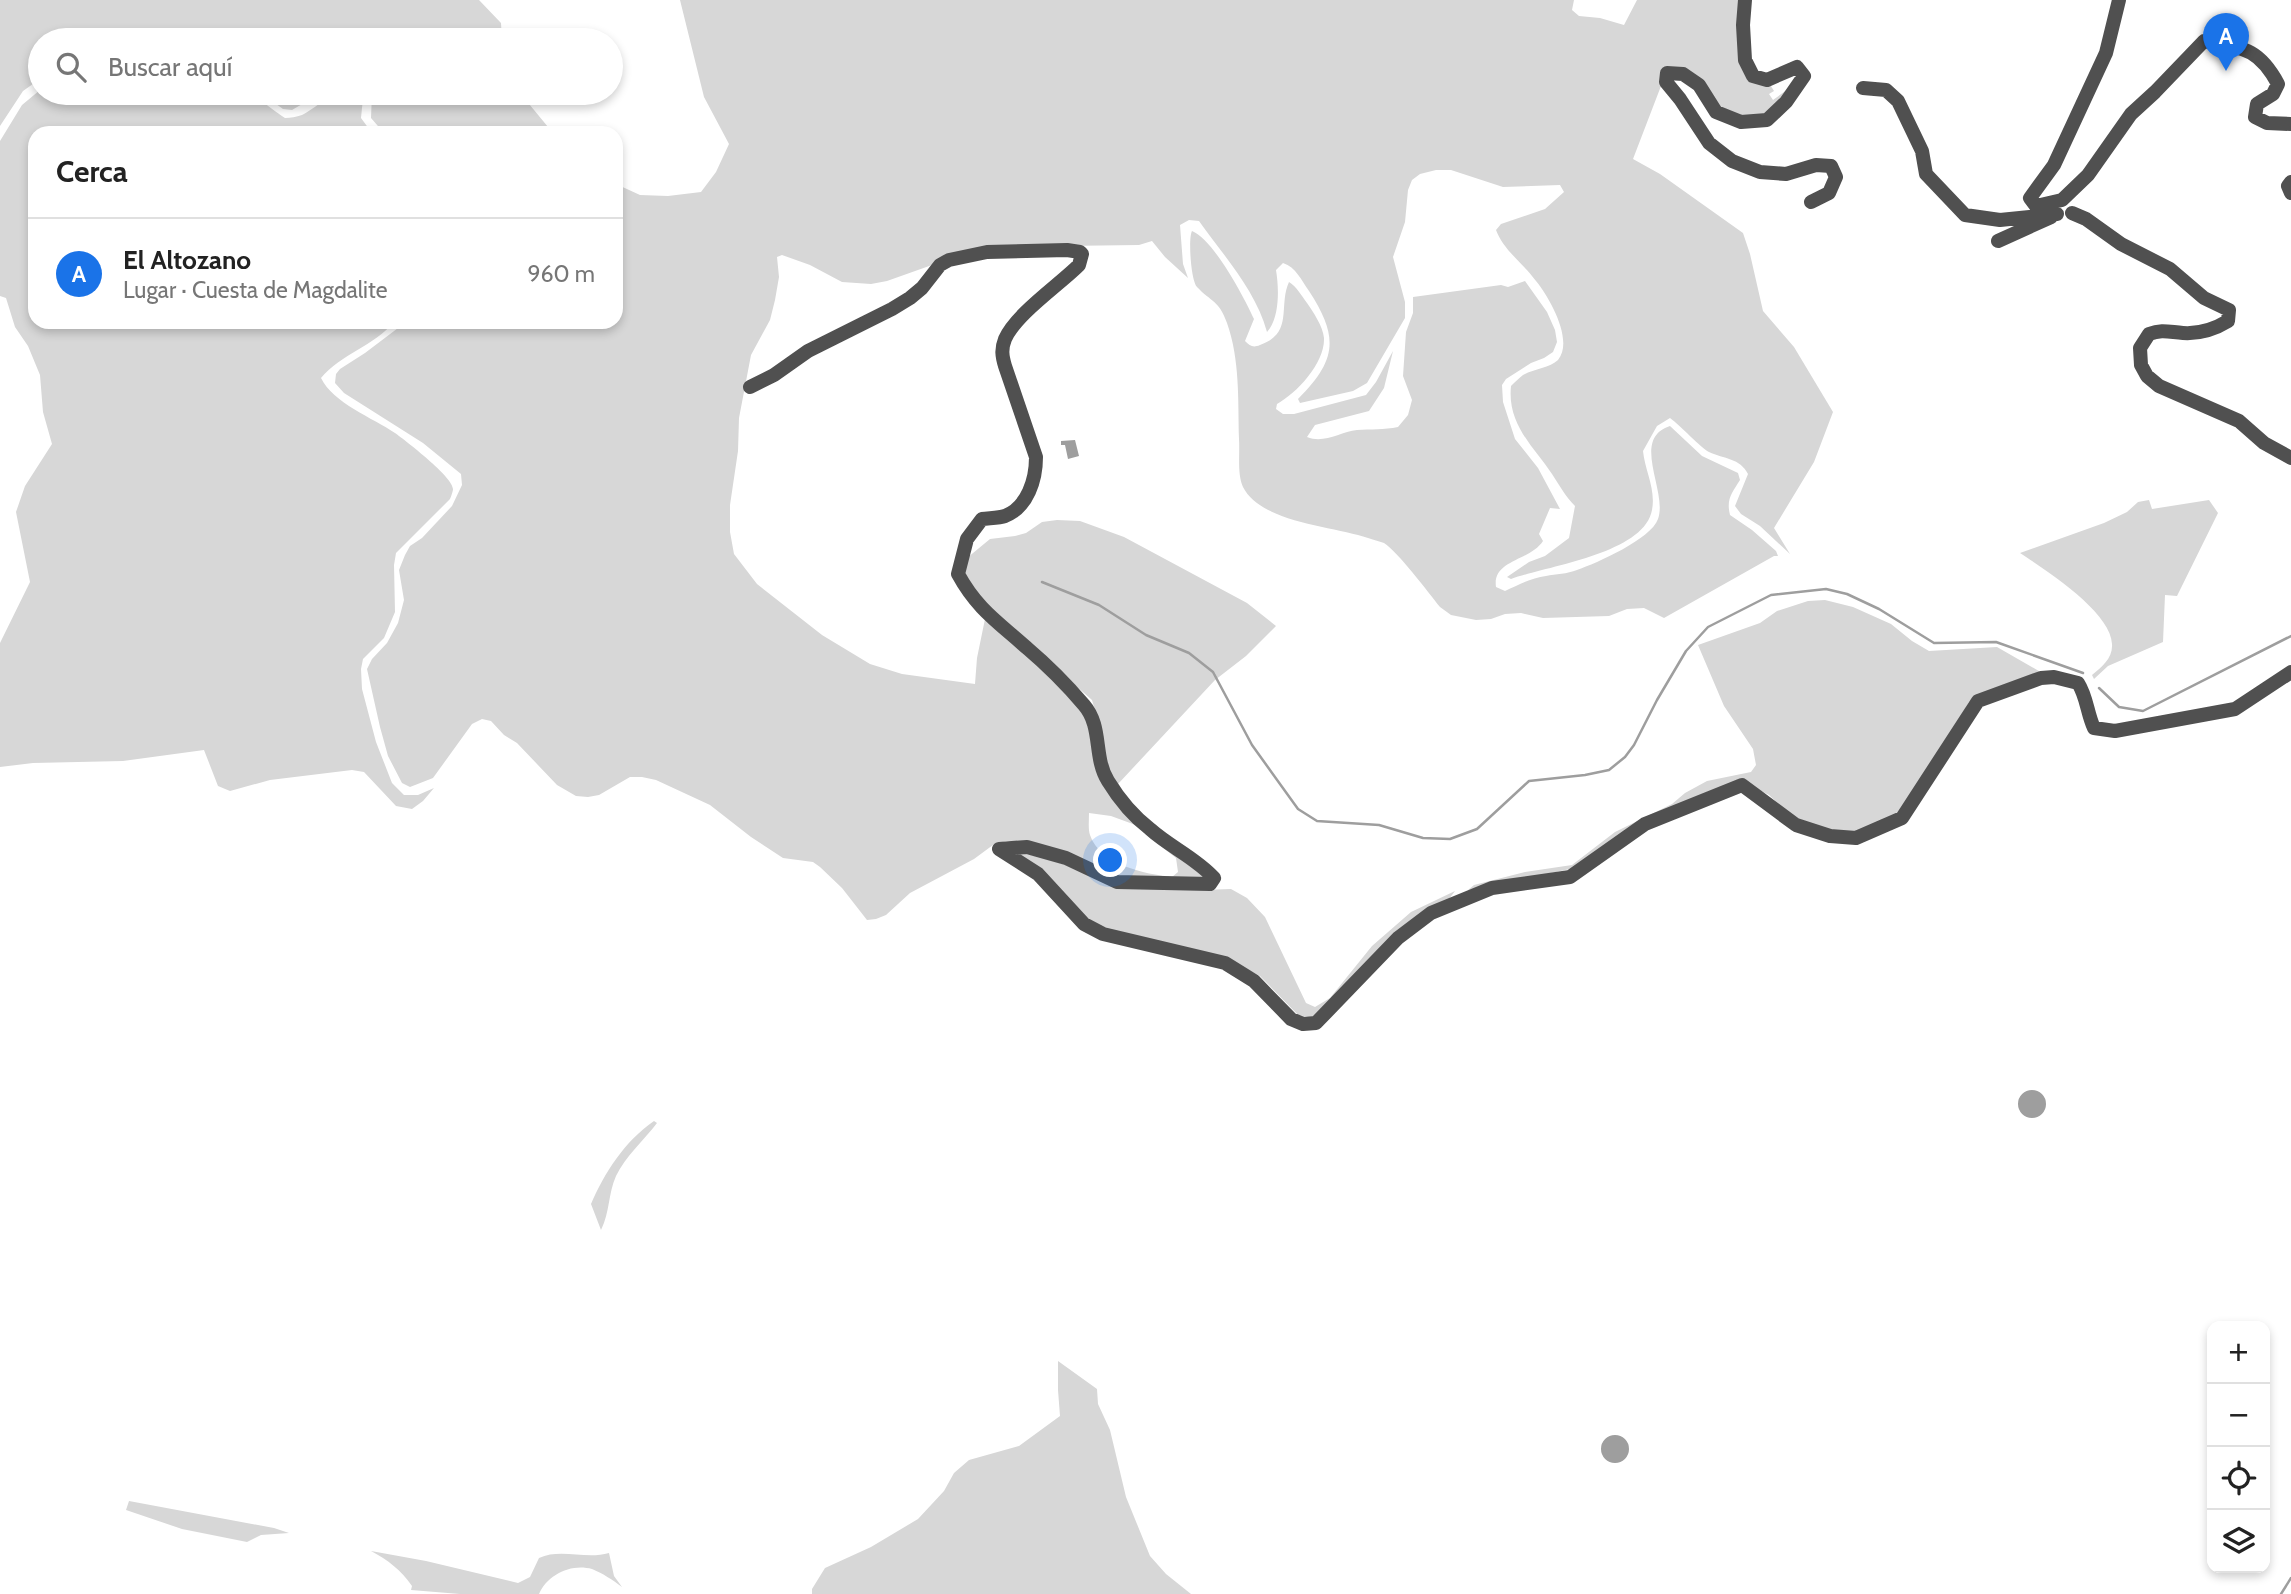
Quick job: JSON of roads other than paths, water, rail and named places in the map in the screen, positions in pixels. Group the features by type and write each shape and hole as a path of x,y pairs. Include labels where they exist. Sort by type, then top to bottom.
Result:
{"street":[{"path":"1745,0 1742,25 1745,60 1753,76 1767,80 1797,67 1804,76 1786,102 1768,120 1741,122 1716,112 1699,85 1683,74 1668,73 1665,82 1709,142 1732,161 1760,172 1786,174 1816,165 1831,166 1836,177 1829,193 1811,202"},
{"path":"2119,0 2106,53 2054,165 2030,198 2036,206 2064,209 2086,219 2122,244 2170,269 2204,298 2229,310 2228,321 2196,333 2162,329 2149,334 2140,348 2141,365 2147,376 2160,386 2239,421 2264,443 2291,458"},
{"path":"1998,241 2064,209 2131,114 2204,41 2238,47 2258,56 2278,84 2273,94 2257,104 2255,117 2267,123 2291,124"},
{"path":"1863,88 1886,90 1898,101 1922,151 1926,174 1965,215 2000,220 2064,209"},
{"path":"2291,182 2288,186 2291,193"},
{"path":"750,387 774,375 808,351 910,298 940,265 949,260 987,252 1080,251 1082,260 1079,265 1022,317 1004,341 1004,366 1031,443 1035,471 1031,487 1018,507 1005,516 982,519 967,539 958,574 968,593 987,615 1028,649 1087,707 1097,730 1101,766 1124,804 1150,830 1214,878 1210,884 1117,881 1066,859 1027,847 999,849 1038,874 1084,924 1103,934 1225,963 1254,981 1291,1019 1303,1024 1316,1023 1398,938 1432,913 1492,888 1570,877 1644,824 1742,785 1796,825 1830,836 1856,838 1902,818 1978,701 2041,678 2054,677 2078,684 2084,694 2094,728 2115,731 2235,709 2291,672"}],"waterway":[{"path":"1042,582 1099,605 1146,635 1189,653 1213,672 1252,745 1298,809 1317,821 1379,825 1423,838 1450,839 1477,829 1529,781 1609,770 1625,757 1634,745 1686,651 1708,627 1771,595 1826,589 1847,594 1879,609 1934,643 1996,642 2083,673"},
{"path":"2099,688 2119,707 2143,711 2291,636"},
{"path":"2281,1594 2291,1578"}],"place":[{"name":"El Altozano","path":"2226,71"}]}
